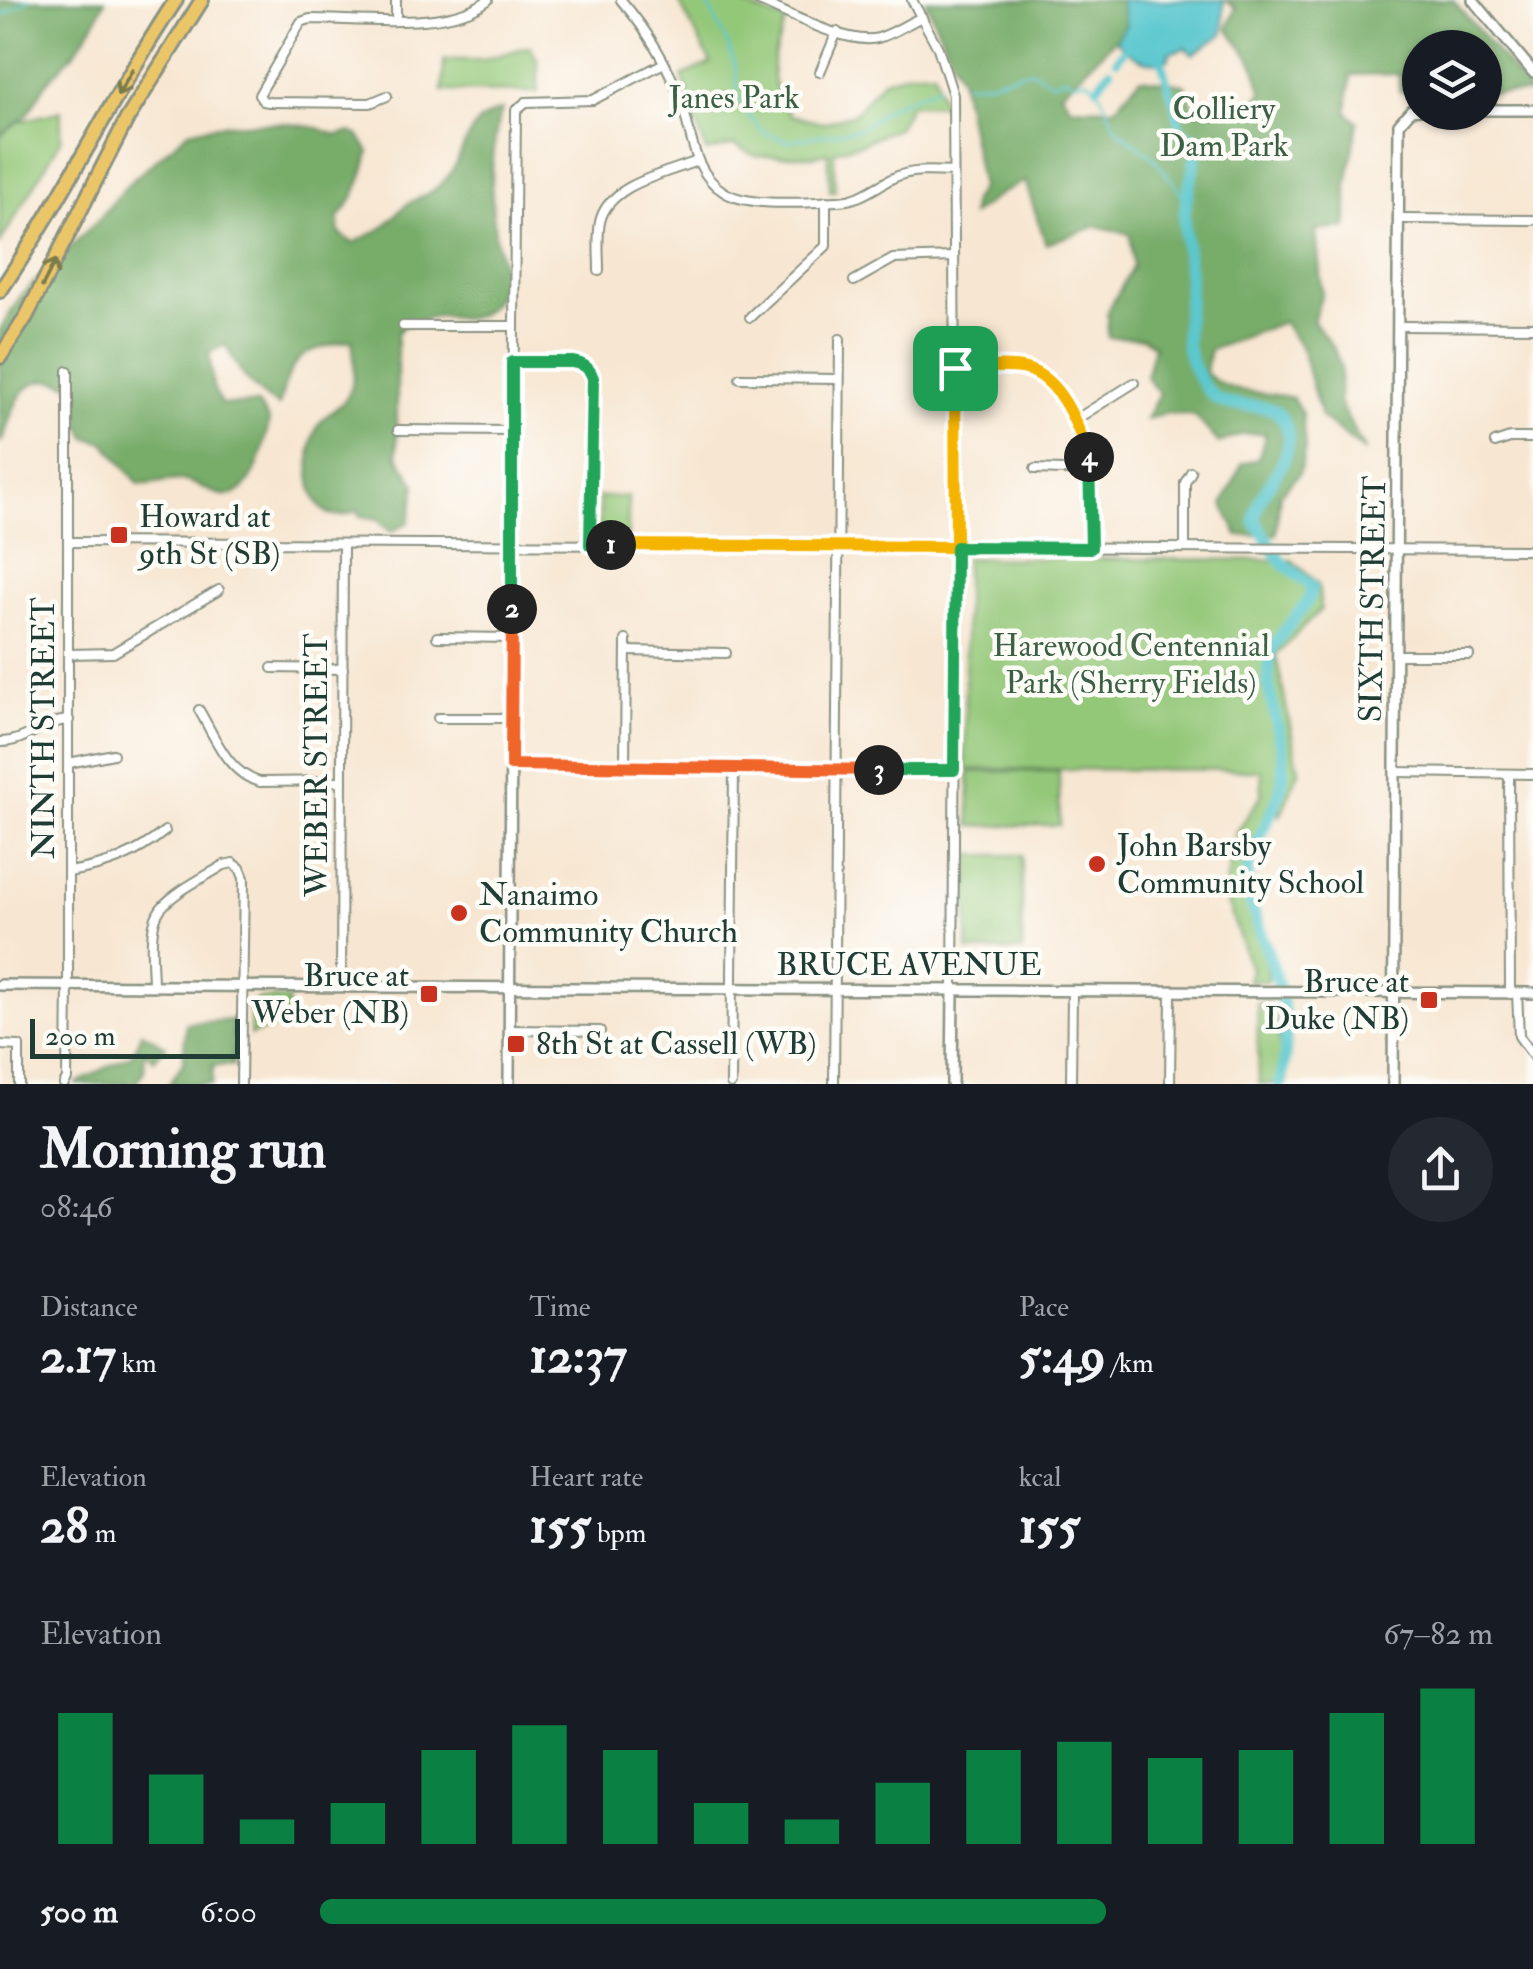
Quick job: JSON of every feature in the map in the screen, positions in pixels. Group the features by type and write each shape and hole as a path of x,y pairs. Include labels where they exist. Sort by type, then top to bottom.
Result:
{"highway":[{"path":"0,291 35,239 176,0"},
{"path":"0,357 26,318 127,119 202,0"}],"street":[{"path":"396,0 396,19"},
{"path":"388,96 370,102 270,102 260,98 260,90 301,22 454,18 470,13 488,0"},
{"path":"621,0 638,19 664,63 681,100 697,161 725,193 743,200 826,201 865,196 895,176 922,171 953,172"},
{"path":"757,0 864,39 880,38 922,16"},
{"path":"912,0 938,48 953,95 956,547 952,1084"},
{"path":"1473,0 1533,72"},
{"path":"820,72 837,32"},
{"path":"509,1084 514,124 520,105 593,100 664,63"},
{"path":"1502,110 1533,110"},
{"name":"SIXTH STREET","path":"1392,1084 1402,119"},
{"path":"599,270 600,223 616,194 697,161"},
{"path":"750,317 826,246 826,201"},
{"path":"1400,219 1533,220"},
{"path":"854,281 894,259 954,257"},
{"path":"403,326 514,326"},
{"path":"1400,326 1533,327"},
{"path":"834,1084 840,339"},
{"path":"512,362 572,362 590,370 590,545"},
{"path":"955,368 1023,368 1038,374 1075,420 1091,461 1091,548"},
{"name":"NINTH STREET","path":"64,1084 68,986 68,371"},
{"path":"740,378 840,379"},
{"path":"1075,420 1134,383"},
{"path":"398,430 512,431"},
{"path":"1494,444 1510,438 1533,438"},
{"path":"1035,469 1091,471"},
{"path":"1185,548 1186,484 1191,472"},
{"path":"70,542 1533,550"},
{"name":"WEBER STREET","path":"341,987 343,544"},
{"path":"69,654 112,653 219,590"},
{"path":"437,637 512,638"},
{"path":"625,767 626,640"},
{"path":"626,651 726,653"},
{"path":"1397,656 1469,655"},
{"path":"272,668 342,669"},
{"path":"198,710 236,770 248,779 342,781"},
{"path":"438,718 512,718"},
{"path":"0,742 11,742 50,722 69,720"},
{"path":"69,764 113,754"},
{"path":"511,765 954,770"},
{"path":"731,1084 734,769"},
{"path":"1396,772 1533,774"},
{"path":"1509,774 1514,993 1519,1036 1533,1056"},
{"path":"68,872 126,858 165,831"},
{"path":"153,986 154,924 158,912 166,902 224,865 234,863 244,878 242,1084"},
{"name":"BRUCE AVENUE","path":"0,986 1533,993"},
{"path":"1070,1084 1072,991"},
{"path":"1170,992 1170,1084"},
{"path":"510,1030 600,1030"},
{"path":"0,1046 19,1046 19,1084"}],"green space":[{"path":"0,0 105,0 76,51 47,82 28,114 0,136"},
{"name":"Janes Park","path":"678,0 730,0 786,21 773,69 777,89 790,115 822,123 854,114 883,80 909,72 934,71 943,105 910,104 898,127 834,151 835,191 830,191 828,153 755,156 734,145 706,152 682,76 711,63"},
{"name":"Colliery Dam Park","path":"925,0 1120,0 1126,18 1124,31 1061,93 1071,107 1115,108 1140,78 1184,84 1196,112 1247,109 1263,93 1253,62 1227,28 1236,8 1226,0 1453,0 1478,30 1402,30 1402,91 1399,74 1351,75 1347,112 1358,122 1347,185 1347,228 1316,230 1322,294 1313,321 1334,349 1341,368 1339,402 1365,452 1321,417 1301,347 1283,322 1210,350 1205,372 1214,380 1235,389 1293,398 1302,414 1305,448 1299,474 1280,494 1276,534 1238,536 1223,504 1242,464 1258,459 1266,433 1243,434 1219,443 1195,416 1168,413 1146,419 1159,394 1146,377 1154,346 1143,338 1108,337 1107,313 1133,266 1130,234 1097,226 1046,244 1025,181 971,215 972,201 981,187 960,77"},
{"path":"530,46 538,61 538,92 443,91 444,60 482,60"},
{"name":"Colliery Dam Park","path":"1502,58 1531,93 1502,93"},
{"path":"502,110 495,138 492,188 503,272 500,291 477,316 430,317 403,326 397,334 397,455 416,485 409,522 391,532 377,519 360,516 358,510 341,516 328,513 318,504 313,491 313,441 317,427 348,394 354,369 352,340 320,348 301,358 289,375 279,406 247,380 226,345 209,352 213,387 221,404 258,404 269,420 251,479 234,494 218,494 179,480 139,484 105,443 87,438 80,425 78,389 61,382 36,382 27,388 13,409 0,442 0,330 22,294 100,218 127,185 189,131 223,124 283,123 359,136 369,152 367,161 354,195 339,217 339,233 353,243 382,228 405,206 439,186 478,123"},
{"path":"61,111 61,140 0,243 0,135 13,123"},
{"path":"599,497 628,497 628,535 600,532"},
{"name":"Harewood Centennial Park (Sherry Fields)","path":"965,558 1292,560 1318,584 1321,609 1276,655 1299,771 1280,817 1279,804 1251,859 1246,896 1264,942 1268,981 1248,981 1251,970 1224,894 1236,833 1262,794 1261,770 965,769"},
{"path":"1059,771 1060,825 970,826 969,772"},
{"path":"968,855 1022,855 1022,951 968,951"},
{"path":"257,999 288,999 288,1023 250,1035 251,1006"},
{"path":"1257,1003 1270,1003 1287,1072 1286,1084 1259,1084"},
{"path":"234,1020 233,1065 213,1066 212,1084 169,1084 183,1063 186,1023"},
{"path":"141,1032 166,1046 154,1060 145,1051 144,1071 135,1084 75,1084 134,1053"}],"water":[{"path":"1120,0 1224,0 1223,34 1193,54 1185,48 1169,53 1169,59 1146,61 1116,40 1126,25"}],"waterway":[{"path":"0,17 28,0"},
{"path":"705,0 727,42 736,69 738,97 764,133 787,141 860,129 892,105 938,86"},
{"path":"1117,60 1125,49"},
{"path":"1161,61 1182,132"},
{"path":"964,84 1031,70 1052,82 1066,77 1073,82 1086,79 1097,87 1118,130 1153,157 1186,199"},
{"path":"1097,87 1110,70"},
{"path":"1182,132 1197,142 1185,212 1188,353 1212,395 1233,405 1265,407 1282,418 1287,430 1286,455 1261,498 1255,521 1281,561 1312,587 1308,601 1272,647 1268,678 1283,775 1248,875 1248,891 1283,1008 1286,1045 1280,1084"}],"place":[{"name":"Howard at 9th St (SB)","path":"119,535"},
{"name":"John Barsby Community School","path":"1097,864"},
{"name":"Nanaimo Community Church","path":"459,913"},
{"name":"Bruce at Weber (NB)","path":"429,994"},
{"name":"Bruce at Duke (NB)","path":"1429,1000"},
{"name":"8th St at Cassell (WB)","path":"516,1044"}],"route":[{"path":"955,368 956,547 590,545 590,370 572,362 512,362 511,765 954,770 956,547 1091,548 1091,461 1075,420 1050,385 1023,368 955,368"}]}
